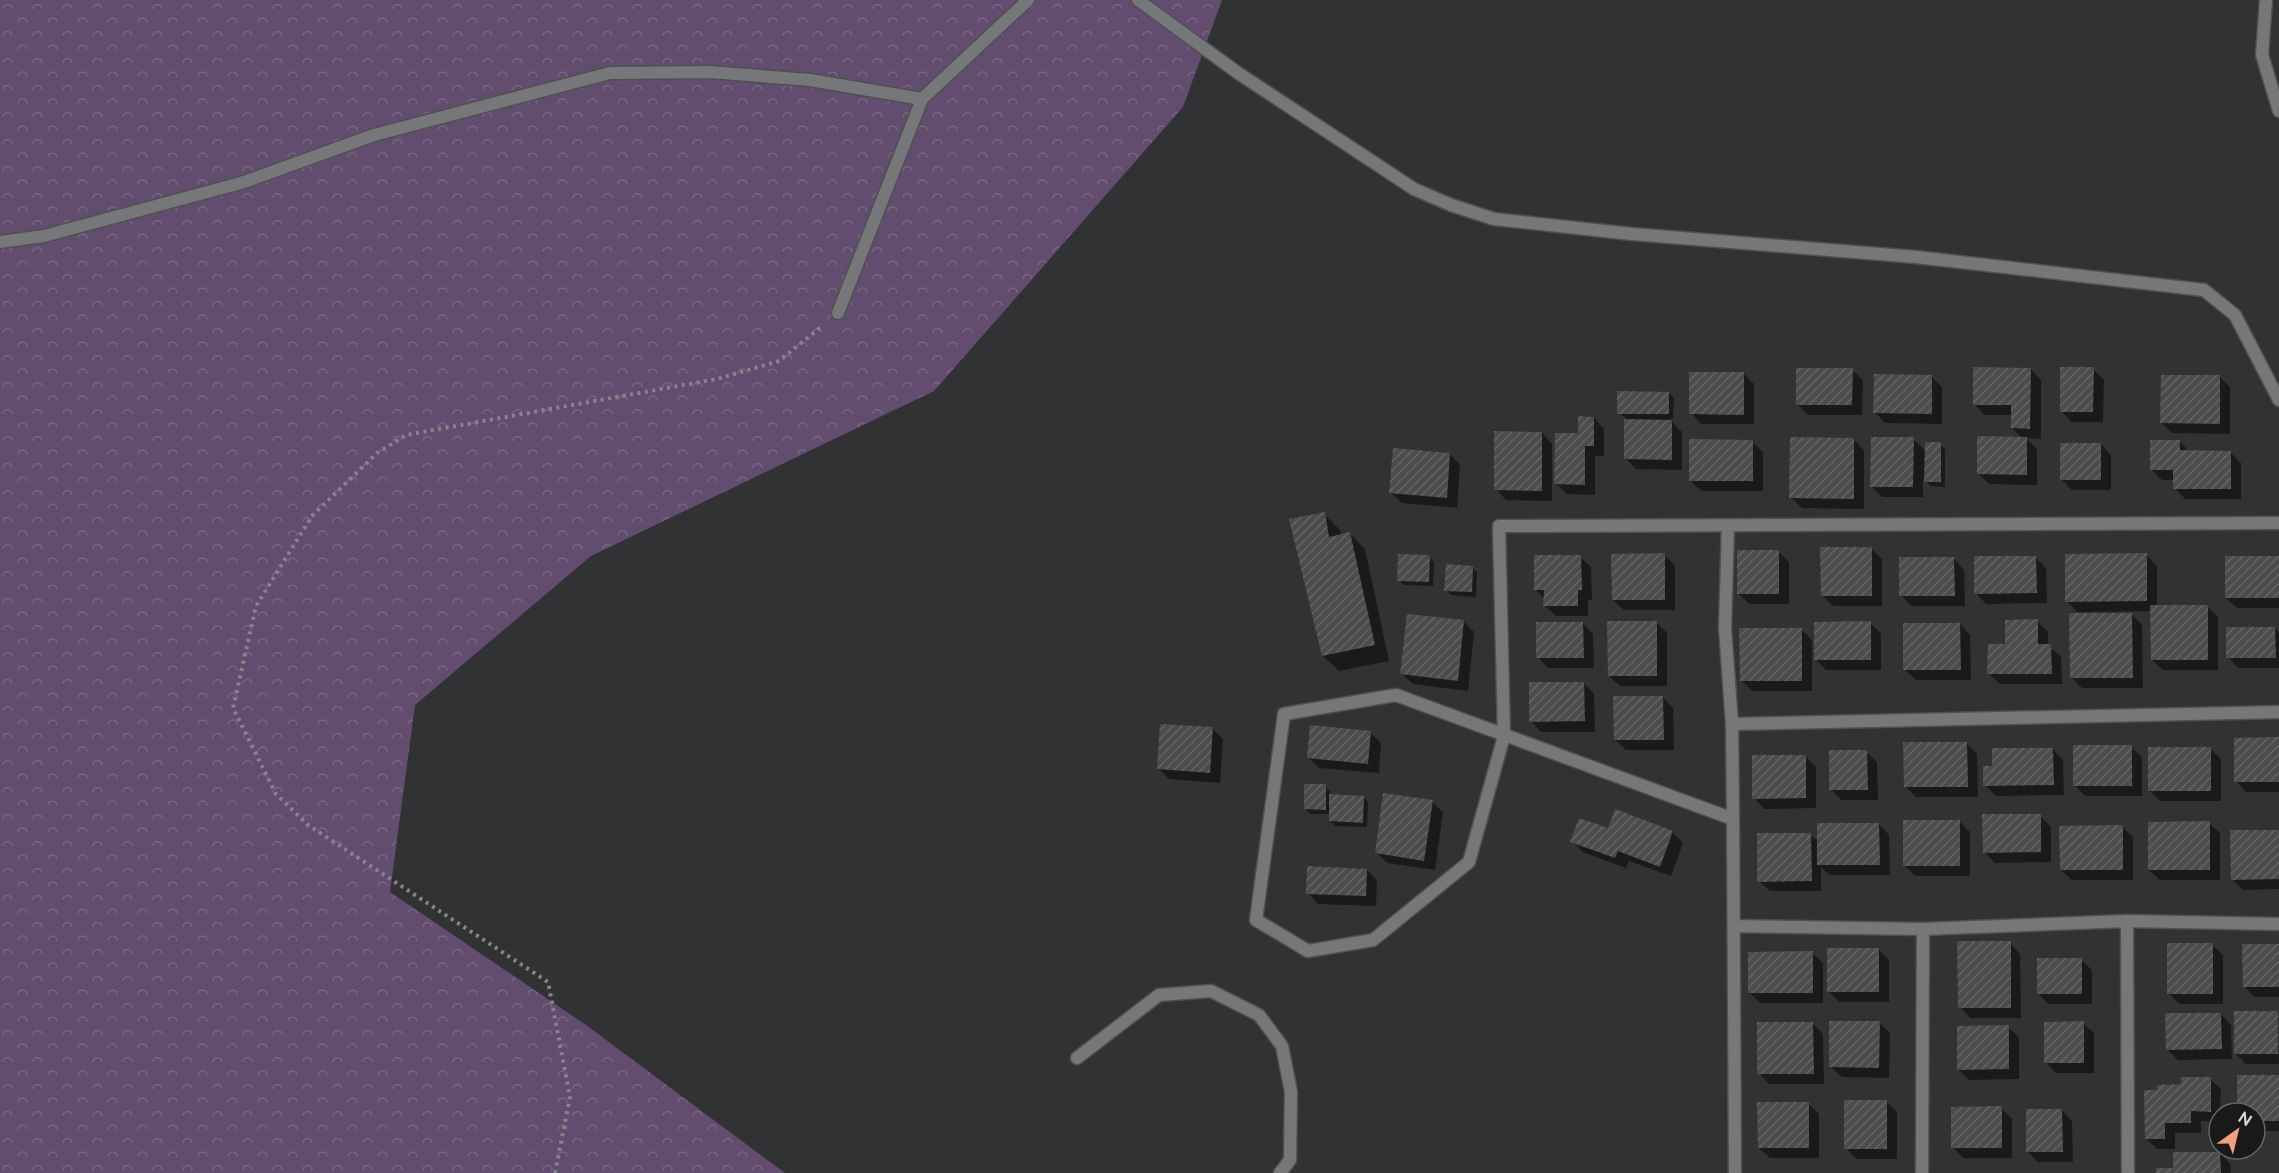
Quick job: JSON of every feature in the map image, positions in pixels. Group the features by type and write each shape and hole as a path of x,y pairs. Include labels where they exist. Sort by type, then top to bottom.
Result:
{"street":[{"path":"838,313 922,99 1028,0"},
{"path":"1138,0 1247,80 1414,189 1451,205 1494,219 1632,234 1916,257 2204,290 2235,315 2279,400"},
{"path":"2266,0 2262,55 2279,111"},
{"path":"0,243 44,236 241,183 374,135 610,73 710,72 810,80 922,99"},
{"path":"1733,819 1504,736 1396,695 1284,714 1256,920 1308,951 1373,940 1469,862 1504,736 1499,526 2279,523"},
{"path":"1728,525 1725,628 1732,724 1735,1173"},
{"path":"1732,724 2279,712"},
{"path":"1734,926 1923,929 2127,921 2279,924"},
{"path":"2127,921 2128,1173"},
{"path":"1922,1173 1923,929"},
{"path":"1077,1058 1159,995 1211,991 1259,1015 1282,1046 1291,1092 1290,1160 1280,1173"}],"path":[{"path":"555,1173 570,1097 548,982 308,825 276,794 233,708 256,606 312,516 377,453 405,435 717,379 779,361 838,313"}],"green space":[{"path":"0,0 1222,0 1183,107 934,391 591,556 415,705 390,892 586,1025 785,1173 0,1173"}],"building":[{"path":"1973,367 2031,368 2030,429 2011,428 2011,405 1973,405"},
{"path":"2060,367 2094,367 2093,412 2060,412"},
{"path":"1796,368 1853,368 1852,405 1796,405"},
{"path":"1689,372 1744,372 1744,415 1689,414"},
{"path":"1874,374 1932,375 1932,414 1873,413"},
{"path":"2161,375 2220,375 2220,424 2160,423"},
{"path":"1617,391 1669,392 1669,414 1617,414"},
{"path":"1578,416 1594,417 1594,446 1585,446 1585,485 1554,484 1555,433 1578,433"},
{"path":"1624,419 1672,420 1672,460 1624,459"},
{"path":"1494,431 1542,432 1542,491 1494,490"},
{"path":"1977,436 2027,437 2027,475 1977,474"},
{"path":"1790,437 1854,438 1854,499 1789,498"},
{"path":"1871,437 1914,437 1913,487 1870,487"},
{"path":"1689,439 1753,440 1753,481 1689,481"},
{"path":"2150,440 2180,440 2180,450 2231,451 2231,489 2173,489 2173,470 2150,470"},
{"path":"1925,442 1941,442 1941,482 1924,482"},
{"path":"2060,443 2101,443 2101,480 2060,480"},
{"path":"1393,448 1450,453 1447,498 1389,493"},
{"path":"1325,512 1329,537 1350,532 1375,645 1322,656 1289,519"},
{"path":"1820,547 1872,547 1872,596 1821,596"},
{"path":"1737,550 1779,550 1779,594 1737,594"},
{"path":"1665,553 1665,600 1612,600 1611,554"},
{"path":"2147,553 2147,601 2065,602 2065,554"},
{"path":"1398,554 1430,555 1429,582 1397,581"},
{"path":"1534,555 1581,555 1582,590 1578,590 1578,606 1543,606 1544,590 1534,590"},
{"path":"1974,556 2036,556 2037,593 1974,594"},
{"path":"2225,556 2279,556 2279,598 2225,598"},
{"path":"1899,557 1954,557 1955,596 1899,596"},
{"path":"1446,564 1473,566 1472,592 1444,591"},
{"path":"2150,605 2208,605 2208,660 2151,660"},
{"path":"2069,613 2132,613 2133,678 2070,678"},
{"path":"1407,614 1464,620 1458,681 1400,674"},
{"path":"2038,619 2038,644 2051,644 2052,674 1987,674 1988,644 2005,644 2005,620"},
{"path":"1607,621 1657,621 1657,676 1608,676"},
{"path":"1871,621 1871,660 1814,660 1814,622"},
{"path":"1536,622 1583,622 1584,658 1536,658"},
{"path":"1903,623 1960,623 1961,670 1903,670"},
{"path":"2226,627 2275,627 2276,658 2226,658"},
{"path":"1739,628 1802,628 1802,681 1740,681"},
{"path":"1529,682 1584,682 1585,721 1529,722"},
{"path":"1613,696 1663,696 1664,740 1614,740"},
{"path":"1160,724 1213,727 1210,773 1157,769"},
{"path":"1310,725 1371,731 1368,764 1307,758"},
{"path":"2279,737 2279,782 2234,782 2234,738"},
{"path":"1903,742 1967,742 1968,787 1904,787"},
{"path":"2073,745 2132,745 2132,786 2073,786"},
{"path":"2148,747 2211,747 2211,791 2148,791"},
{"path":"1992,748 2053,748 2054,785 1983,786 1983,766 1992,766"},
{"path":"1829,750 1867,750 1868,790 1829,790"},
{"path":"1752,755 1806,755 1806,798 1752,799"},
{"path":"1304,784 1326,784 1326,810 1304,809"},
{"path":"1383,793 1433,800 1424,861 1375,853"},
{"path":"1329,794 1364,796 1363,823 1329,821"},
{"path":"1615,809 1673,831 1660,867 1618,851 1615,858 1570,842 1579,818 1608,828"},
{"path":"1982,814 2041,814 2041,852 1983,853"},
{"path":"1903,820 1960,820 1960,866 1903,866"},
{"path":"2210,821 2210,870 2148,870 2148,822"},
{"path":"1817,823 1879,823 1880,865 1817,865"},
{"path":"2123,825 2123,870 2060,870 2059,826"},
{"path":"2230,830 2279,830 2279,879 2231,880"},
{"path":"1757,833 1811,833 1812,881 1757,882"},
{"path":"1307,866 1367,869 1366,896 1306,894"},
{"path":"1957,941 2011,941 2011,1008 1958,1008"},
{"path":"2167,943 2213,943 2213,994 2167,994"},
{"path":"2242,944 2279,944 2279,987 2243,987"},
{"path":"1827,948 1879,948 1879,992 1827,992"},
{"path":"1813,951 1813,993 1748,993 1748,952"},
{"path":"2037,958 2082,958 2082,994 2037,994"},
{"path":"2234,1011 2278,1011 2278,1054 2234,1054"},
{"path":"2165,1013 2221,1013 2222,1049 2166,1050"},
{"path":"1829,1021 1880,1021 1879,1068 1829,1067"},
{"path":"2084,1021 2084,1063 2044,1063 2044,1022"},
{"path":"1757,1022 1813,1022 1814,1074 1757,1074"},
{"path":"2009,1025 2009,1069 1957,1070 1957,1026"},
{"path":"2237,1075 2279,1075 2279,1121 2267,1121 2267,1101 2237,1101"},
{"path":"2181,1077 2211,1077 2211,1101 2207,1101 2207,1112 2191,1111 2191,1123 2165,1123 2165,1139 2145,1139 2144,1090 2157,1090 2157,1085 2181,1084"},
{"path":"1844,1100 1887,1100 1887,1149 1844,1149"},
{"path":"1757,1102 1809,1102 1809,1148 1758,1148"},
{"path":"2002,1106 2002,1148 1951,1148 1951,1107"},
{"path":"2026,1109 2062,1109 2063,1152 2026,1152"},
{"path":"2173,1152 2207,1152 2207,1161 2220,1161 2221,1173 2156,1173 2156,1168 2173,1168"}]}
